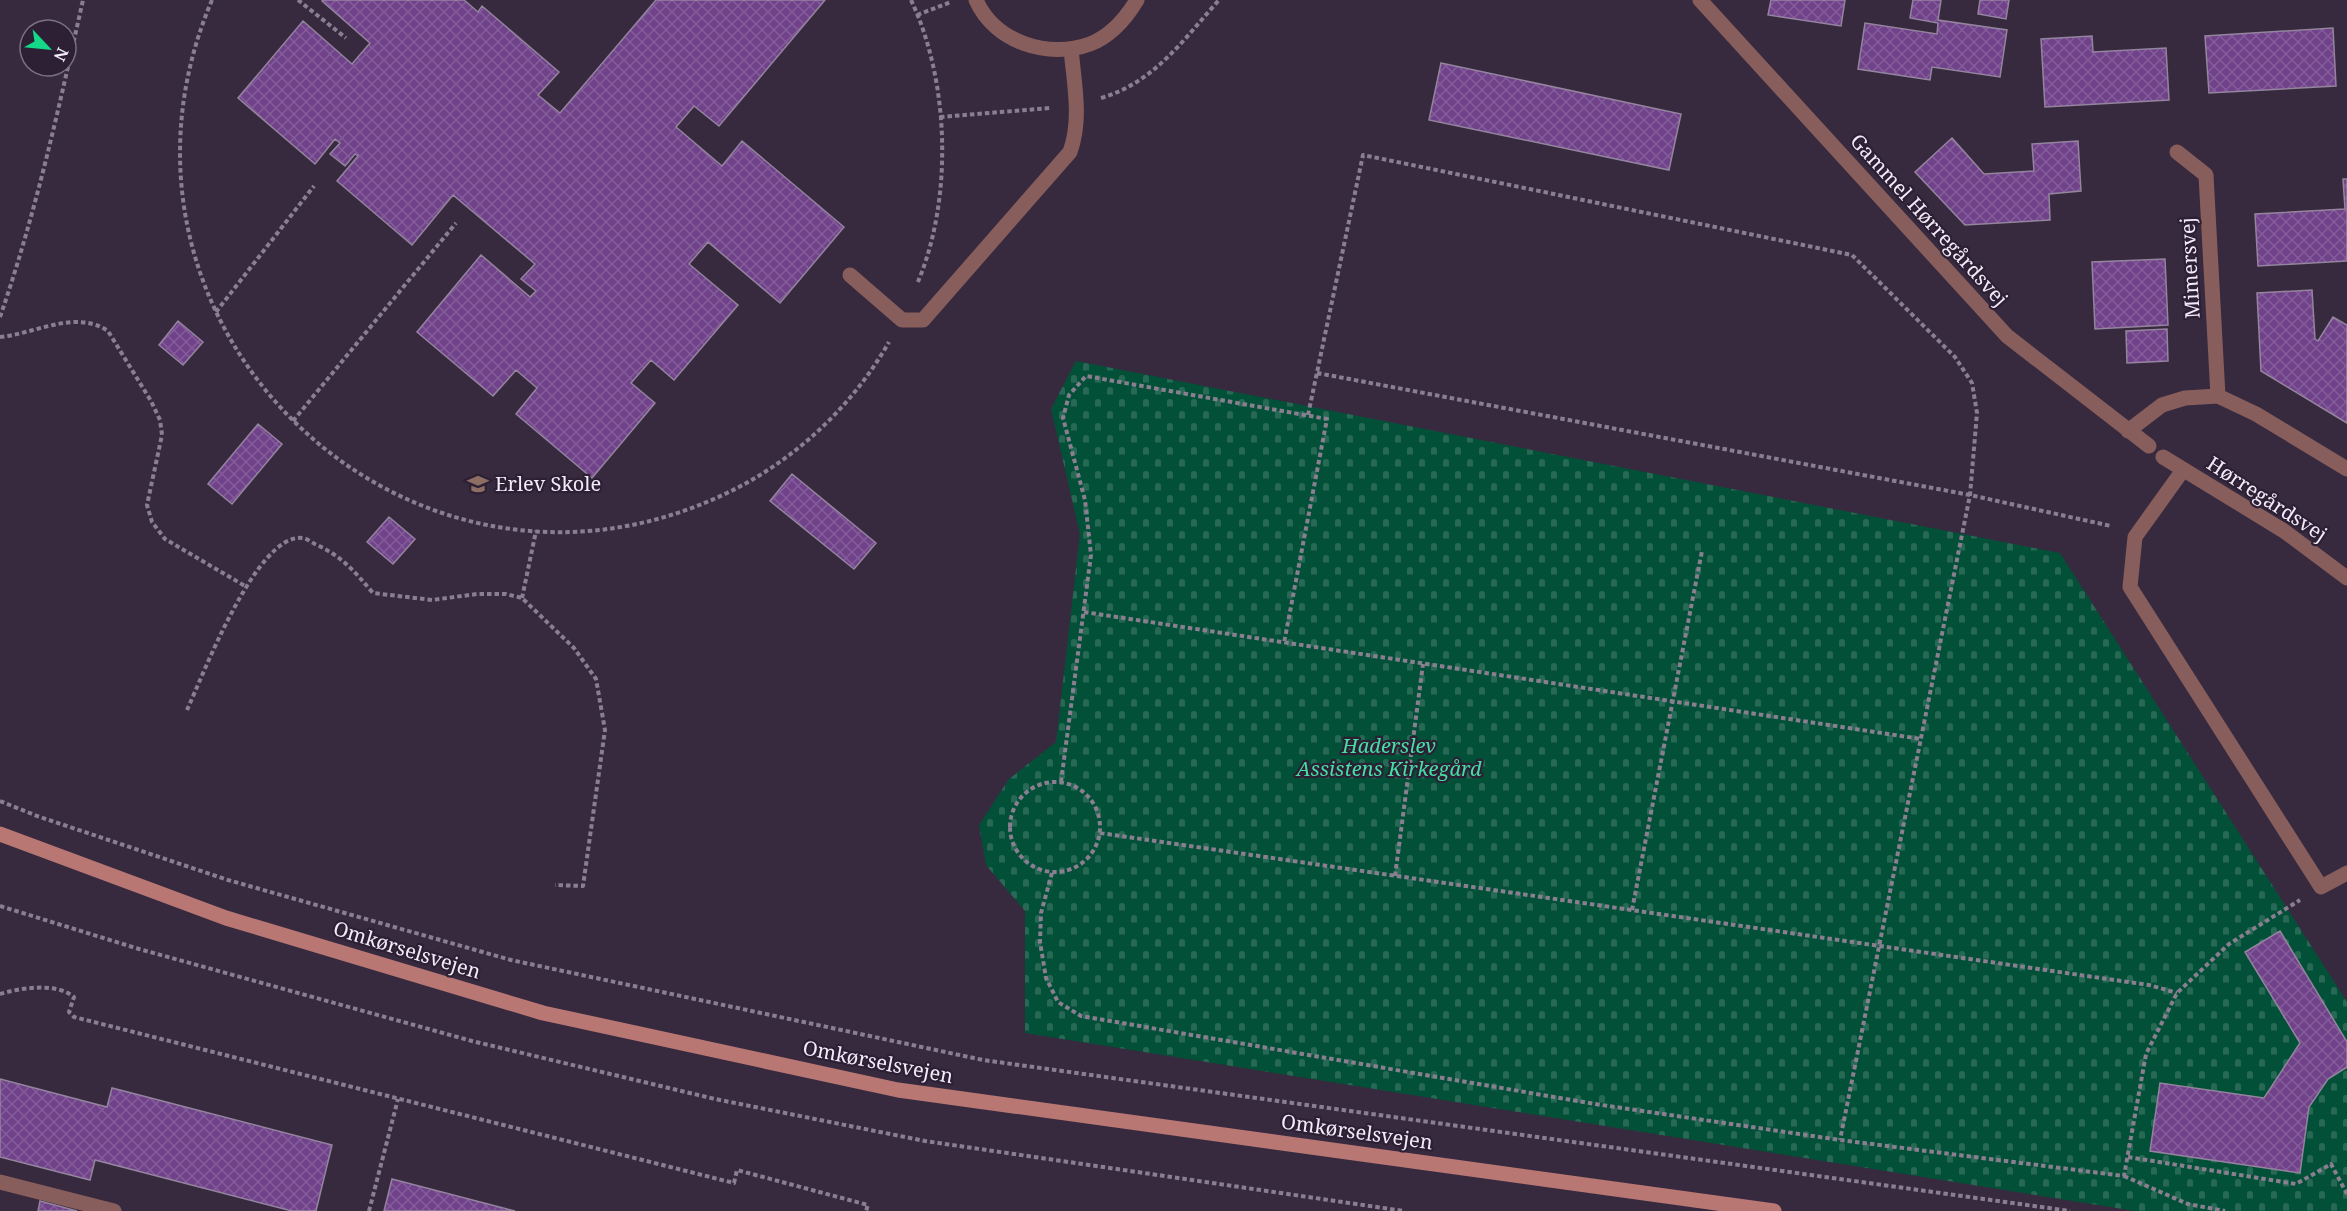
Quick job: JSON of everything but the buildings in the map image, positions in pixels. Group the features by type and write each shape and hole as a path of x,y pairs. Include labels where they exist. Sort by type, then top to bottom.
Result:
{"main road":[{"name":"Omkørselsvejen","path":"0,834 226,918 543,1012 898,1090 1774,1211"}],"street":[{"path":"976,0 992,23 1008,36 1049,50 1071,49 1092,43 1110,32 1126,17 1137,0"},
{"name":"Gammel Hørregårdsvej","path":"1700,0 2007,336 2149,446"},
{"path":"850,275 902,320 923,320 1070,152 1076,134 1071,49"},
{"name":"Mimersvej","path":"2176,152 2206,175 2218,396"},
{"path":"2128,431 2162,405 2185,398 2218,396 2256,414 2347,469"},
{"name":"Hørregårdsvej","path":"2163,457 2284,531 2347,578"},
{"path":"2183,470 2135,537 2130,588 2321,887 2347,873"},
{"path":"0,1182 114,1211"}],"path":[{"path":"0,317 21,254 45,168 84,0"},
{"path":"212,0 189,68 182,114 180,160 184,206 193,251 208,295 228,336 252,375 315,442 352,470 392,492 434,511 478,523 536,531 569,532 616,528 660,519 704,504 746,484 784,459 820,430 844,405 879,359 902,320 920,277 933,233 940,187 942,141 938,95 929,50 911,0"},
{"path":"298,0 346,38"},
{"path":"917,15 957,0"},
{"path":"1308,415 1363,155 1852,255 1955,357 1972,383 1977,413 1970,495 1840,1140"},
{"path":"216,312 314,186"},
{"path":"293,421 456,223"},
{"path":"0,337 73,322 96,324 108,332 151,401 160,420 162,435 147,505 152,522 165,539 245,586"},
{"path":"1317,373 1970,495 2114,526 2135,537"},
{"path":"1061,782 1091,555 1085,500 1063,418 1069,395 1086,376 1327,419 1284,643"},
{"path":"522,598 536,531"},
{"path":"187,710 245,586 269,553 284,542 302,538 334,552 373,593 432,600 477,594 506,594 522,598 574,648 596,679 605,730 583,886 555,885"},
{"path":"1632,910 1702,551"},
{"path":"1084,612 1921,739"},
{"path":"1395,876 1423,664"},
{"path":"1061,782 1080,789 1096,807 1100,833 1091,855 1083,862 1075,868 1052,873 1030,865 1015,849 1010,827 1017,802 1036,786 1061,782"},
{"path":"0,801 37,816 228,880 511,960 983,1060 2070,1211"},
{"path":"1100,833 2149,985 2177,993"},
{"path":"1052,873 1041,913 1040,942 1046,978 1058,1002 1081,1016 1595,1104 1840,1140 2124,1176 2188,1204 2224,1211"},
{"path":"2124,1176 2146,1054 2177,993 2229,944 2321,887"},
{"path":"0,906 139,949 472,1041 715,1099 925,1141 1404,1211"},
{"path":"0,994 26,987 68,992 74,997 69,1012 74,1017 734,1183 737,1170 868,1205 866,1211"},
{"path":"369,1211 398,1099"},
{"path":"2128,1157 2296,1184 2331,1164 2347,1194"}],"green space":[{"name":"Haderslev Assistens Kirkegård","path":"1076,361 2060,553 2347,1002 2347,1211 2135,1211 1025,1033 1025,911 986,865 979,825 1009,779 1056,742 1080,534 1051,409"}],"place":[{"name":"Erlev Skole","path":"478,484"}]}
